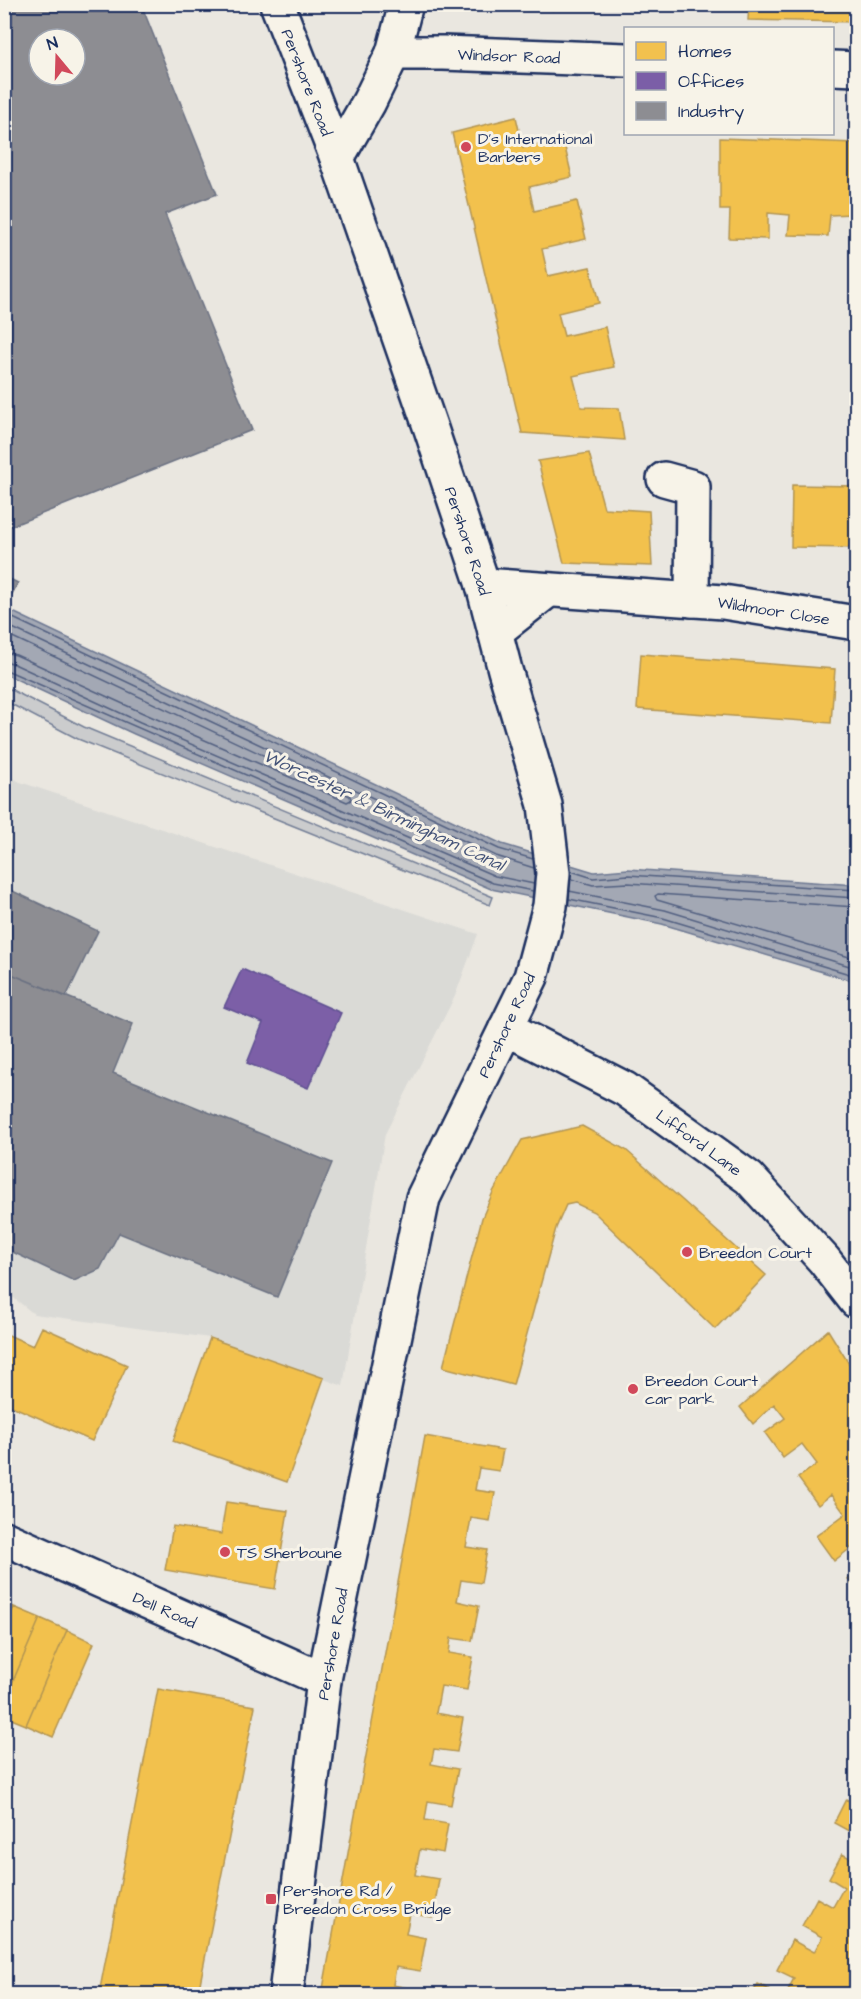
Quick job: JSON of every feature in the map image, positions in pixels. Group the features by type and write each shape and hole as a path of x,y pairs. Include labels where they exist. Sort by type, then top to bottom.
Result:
{"main road":[{"name":"Pershore Road","path":"278,4 337,158 483,585 545,804 554,873 550,906 531,977 423,1198 324,1680 286,1995"},
{"path":"337,158 369,102 393,53 406,4"},
{"name":"Windsor Road","path":"393,53 624,60"},
{"path":"834,68 856,69"},
{"path":"664,479 693,487 692,600"},
{"name":"Wildmoor Close","path":"483,585 723,602 856,623"},
{"path":"495,632 547,591"},
{"name":"Lifford Lane","path":"506,1028 625,1089 749,1178 824,1260 856,1301"},
{"name":"Dell Road","path":"4,1538 324,1680"}],"shaded area":[{"path":"4,686 84,727 493,897 490,905 78,739 5,701"},
{"path":"4,773 20,782 478,934 455,996 385,1134 343,1386 210,1338 34,1314 5,1291"}],"water":[{"name":"Worcester & Birmingham Canal","path":"5,610 502,844 594,872 628,869 856,885 856,982 662,924 491,889 134,734 5,674"}],"building: Homes":[{"path":"531,4 554,4 553,10"},
{"path":"749,4 856,4 856,22 748,20"},
{"path":"516,117 523,148 563,139 572,177 529,187 534,211 577,201 586,239 542,249 548,276 590,267 599,303 558,313 564,336 605,327 614,367 573,376 581,407 619,408 624,440 522,433 452,133"},
{"path":"720,138 856,143 856,243 850,243 852,214 830,215 828,236 788,235 790,215 768,213 768,239 729,238 730,210 720,210"},
{"path":"589,453 604,508 649,511 652,566 564,563 538,461"},
{"path":"792,485 856,486 856,548 791,547"},
{"path":"641,654 835,669 831,723 637,709"},
{"name":"Breedon Court","path":"582,1126 626,1150 766,1275 715,1329 594,1212 575,1203 566,1205 556,1228 513,1385 443,1367 482,1218 493,1192 522,1140"},
{"path":"42,1327 127,1365 92,1441 7,1404 4,1411 4,1333 33,1346"},
{"path":"828,1330 856,1375 856,1544 834,1561 816,1536 845,1514 831,1495 818,1505 798,1478 817,1464 802,1444 783,1458 765,1433 785,1418 774,1404 753,1424 740,1407"},
{"path":"210,1338 324,1378 287,1482 173,1441"},
{"path":"425,1436 503,1450 499,1471 479,1468 475,1490 495,1493 490,1521 471,1518 466,1547 487,1550 481,1583 461,1580 457,1601 479,1606 472,1641 451,1638 449,1653 473,1657 467,1690 441,1686 436,1713 463,1718 457,1752 434,1749 431,1764 458,1769 451,1805 428,1801 425,1820 448,1824 443,1853 420,1849 415,1875 439,1879 433,1917 410,1914 406,1934 426,1938 420,1971 396,1967 393,1985 418,1990 417,1994 322,1994"},
{"name":"TS Sherboune","path":"226,1502 288,1511 275,1589 165,1570 173,1526 221,1534"},
{"path":"856,1573 856,1590 848,1579"},
{"path":"4,1602 14,1607 4,1628"},
{"path":"14,1607 40,1618 4,1702 4,1628"},
{"path":"40,1618 67,1630 26,1725 4,1716 4,1702"},
{"path":"67,1630 94,1643 53,1737 26,1725"},
{"path":"158,1689 255,1706 198,1994 99,1994"},
{"path":"846,1799 856,1805 856,1835 834,1823"},
{"path":"842,1854 856,1861 856,1994 786,1994 794,1978 777,1970 792,1940 814,1952 822,1937 802,1926 817,1898 833,1907 844,1887 829,1878"},
{"path":"758,1984 778,1994 752,1994"}],"building: Offices":[{"path":"242,969 341,1013 308,1088 247,1063 263,1023 224,1007"}],"building: Industry":[{"path":"4,4 141,4 217,194 165,214 252,430 4,529"},
{"path":"4,576 18,583 4,609"},
{"path":"4,887 98,931 66,997 4,971"},
{"path":"4,971 133,1024 113,1073 332,1163 277,1297 119,1233 100,1269 74,1281 4,1248"}],"place":[{"name":"D's International Barbers","path":"466,147"},
{"name":"Breedon Court","path":"687,1252"},
{"name":"Breedon Court car park","path":"633,1389"},
{"name":"TS Sherboune","path":"225,1552"},
{"name":"Pershore Rd / Breedon Cross Bridge","path":"271,1899"}]}
